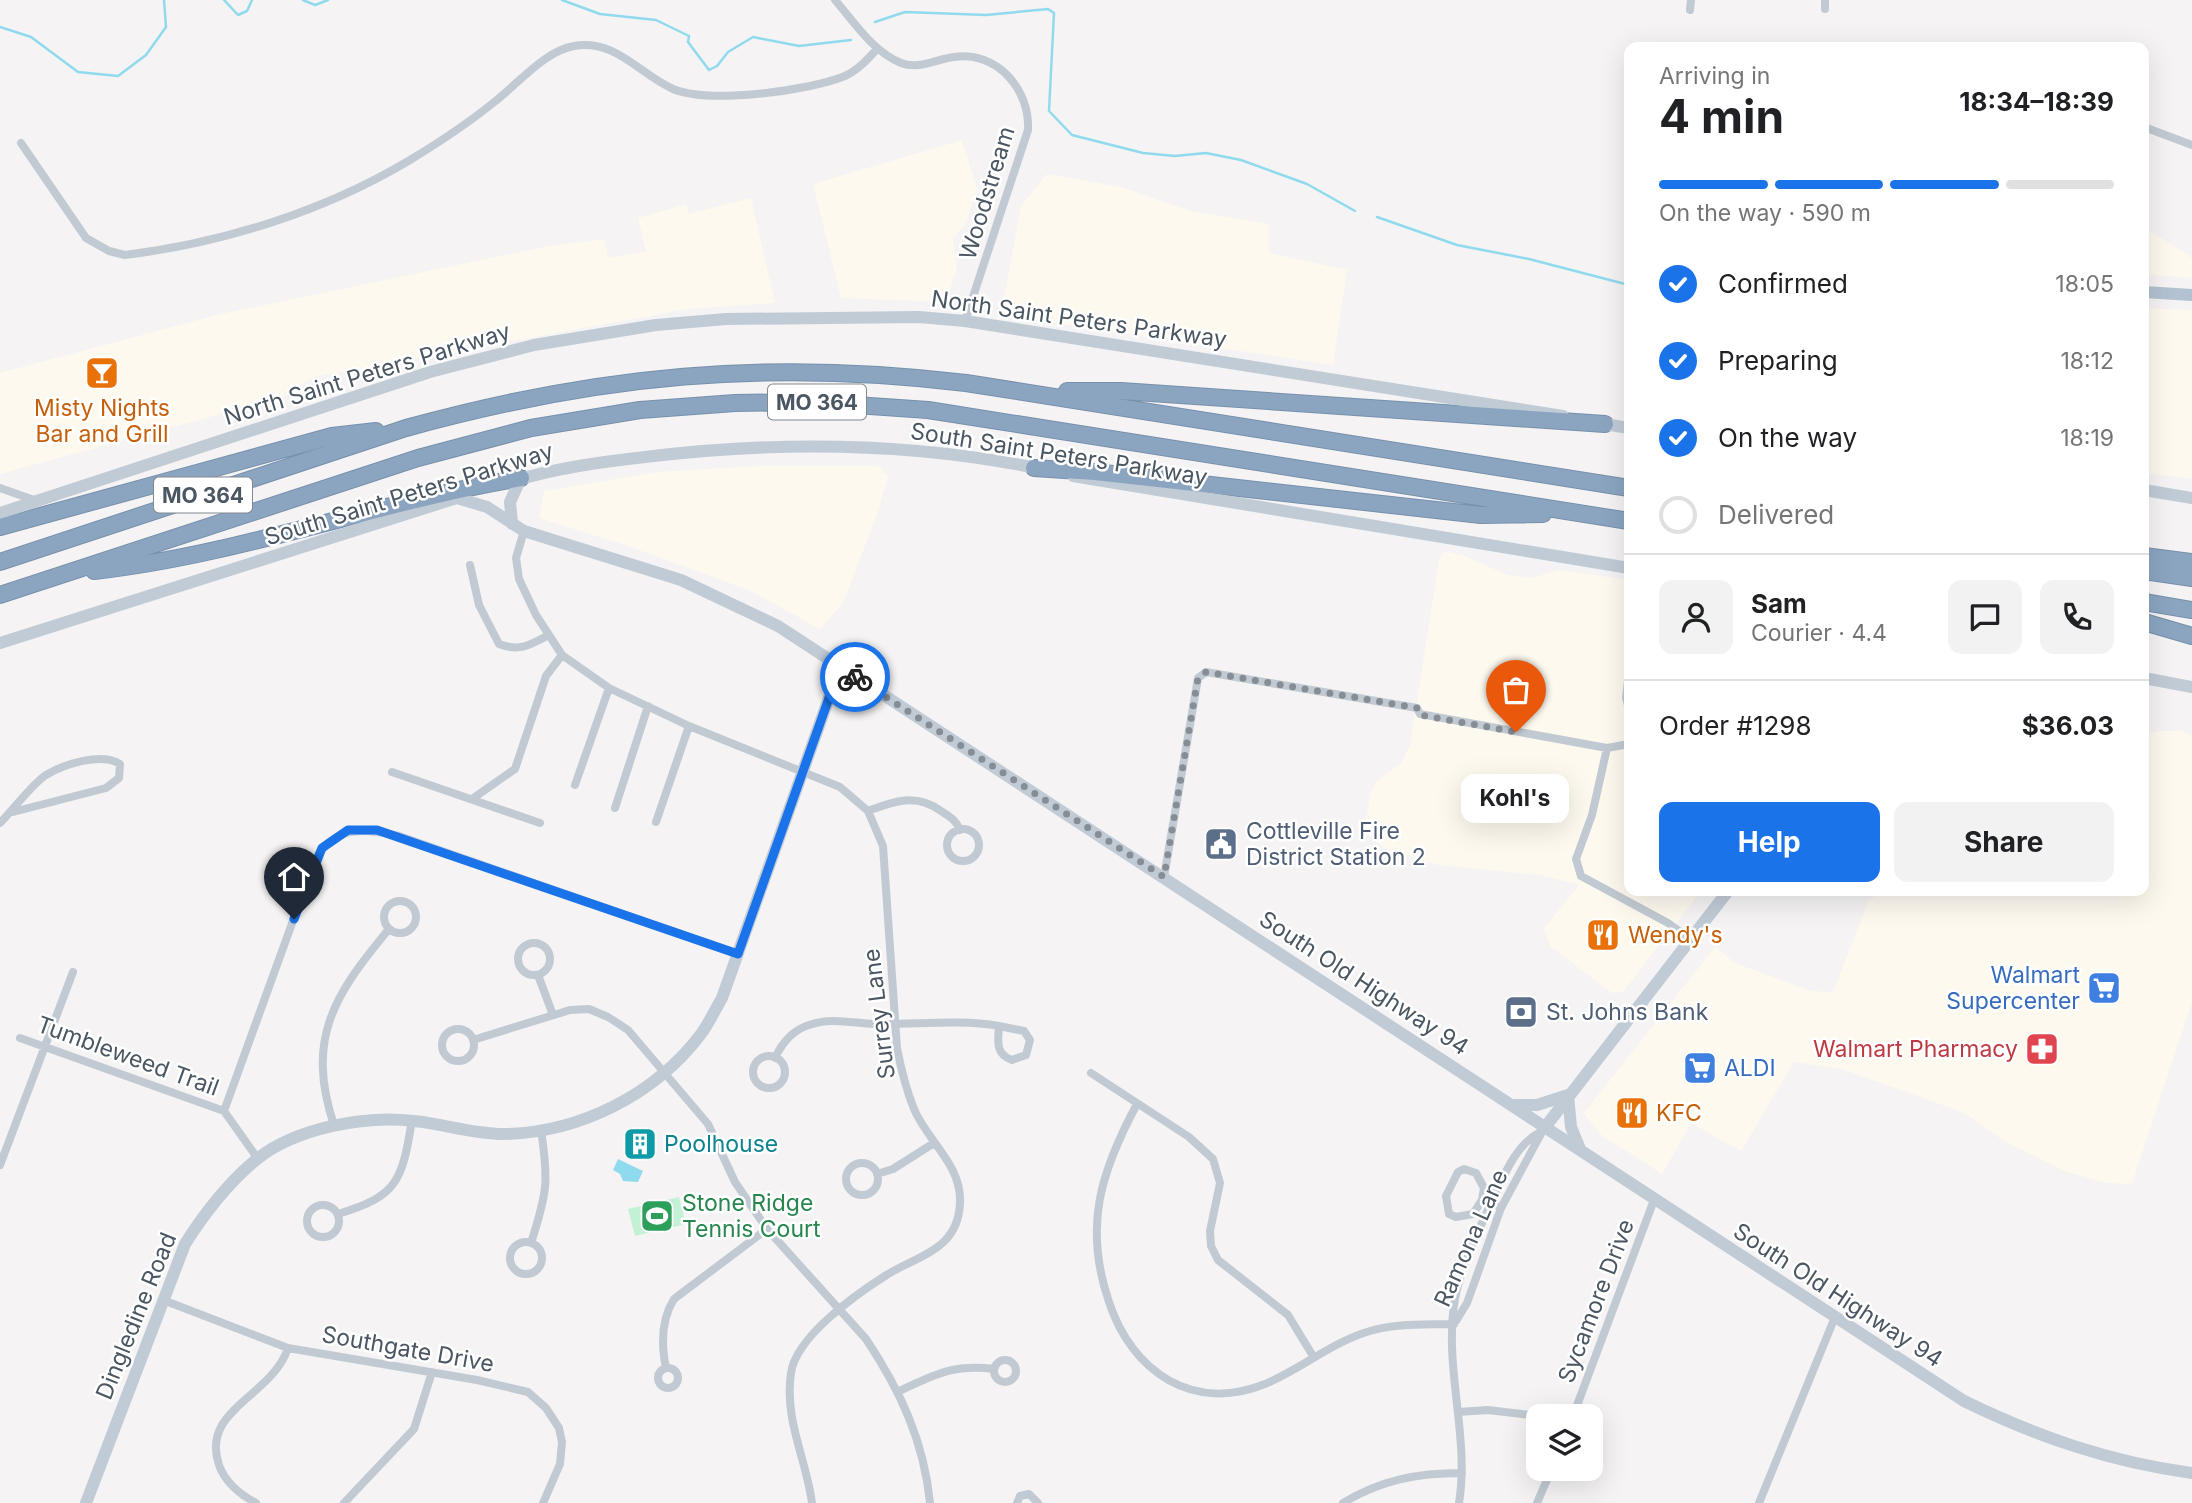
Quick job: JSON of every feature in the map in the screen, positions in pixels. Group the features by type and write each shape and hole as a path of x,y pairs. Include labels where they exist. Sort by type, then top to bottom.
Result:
{"highway":[{"name":"MO 364","path":"0,562 406,428 566,390 701,374 793,370 860,373 1019,391 1624,487"},
{"path":"1019,391 1121,391 1605,424"},
{"name":"MO 364","path":"0,595 474,442 585,418 735,403 824,402 928,410 1624,519"},
{"path":"0,527 332,436 406,428"},
{"path":"1034,468 1481,515 1590,514"},
{"path":"60,575 151,565 456,489 521,478"},
{"path":"2149,557 2192,562"},
{"path":"2149,571 2192,578"},
{"path":"2149,603 2192,610"},
{"path":"2149,623 2192,636"}],"main road":[{"path":"2149,292 2192,295"},
{"name":"North Saint Peters Parkway","path":"0,513 430,372 534,345 631,328 726,319 919,317 965,321 1521,408 1624,427"},
{"name":"South Saint Peters Parkway","path":"0,643 521,478 610,461 703,450 778,447 890,449 1034,468 1624,567"},
{"path":"512,524 510,502 521,478"},
{"path":"2149,491 2192,498"},
{"name":"South Old Highway 94","path":"457,498 487,507 524,531 640,566 714,594 778,626 1964,1401 2026,1431 2097,1455 2192,1473"},
{"name":"Dingledine Road","path":"86,1503 185,1244 200,1220 258,1159 300,1137 334,1125 375,1120 412,1120 492,1133 541,1130 592,1118 626,1100 665,1072 701,1034 722,998 840,667"},
{"path":"2149,679 2192,687"},
{"path":"1544,1128 1724,896"},
{"path":"1514,1105 1537,1105 1568,1095"},
{"path":"1568,1095 1571,1127 1580,1149"}],"street":[{"name":"Woodstream","path":"835,0 877,49 911,66 953,57 983,60 1012,78 1029,111 1028,130 1008,198 965,321"},
{"path":"1690,10 1691,0"},
{"path":"21,143 86,238 109,251 125,255 244,231 347,191 408,161 493,103 548,57 572,46 592,44 613,50 650,77 696,95 789,91 818,84 847,75 877,49"},
{"path":"2149,129 2192,145"},
{"path":"0,488 37,501"},
{"path":"524,531 516,558 519,579 562,655 608,688 689,726 840,787 868,811 908,798 931,804 957,822 960,830"},
{"path":"470,565 479,605 499,644 513,650 522,649 549,635"},
{"path":"472,799 515,769 546,676 562,655"},
{"path":"1164,877 1198,678 1206,672 1417,708 1420,715 1606,748 1624,745"},
{"path":"575,785 608,688"},
{"path":"615,808 648,706"},
{"path":"656,822 689,726"},
{"path":"1606,748 1592,815 1576,859 1581,876 1668,923 1689,939"},
{"path":"0,823 44,776 97,759 113,760 120,764 119,779 106,788 13,812"},
{"path":"392,772 540,823"},
{"name":"Surrey Lane","path":"812,1503 809,1481 793,1433 789,1390 791,1370 802,1347 840,1310 886,1275 932,1253 946,1240 958,1213 959,1184 950,1163 914,1111 902,1074 895,1024 883,846 868,811"},
{"path":"258,1159 224,1111 316,860 329,841 348,830 377,830 399,836 738,954"},
{"path":"960,830 973,833 979,842 978,852 966,861 952,857 947,848 950,837 960,830"},
{"path":"394,902 409,904 416,917 413,927 398,933 389,929 384,920 386,909 394,902"},
{"path":"334,1125 322,1061 328,1030 342,988 389,929"},
{"path":"528,944 538,944 549,954 547,969 538,975 527,974 518,962 520,951 528,944"},
{"path":"0,1165 73,972"},
{"path":"538,975 553,1015"},
{"path":"473,1040 570,1010 589,1010 608,1017 628,1030 708,1124 735,1182 768,1228 866,1339 899,1391 923,1456 930,1503"},
{"path":"775,1058 793,1033 810,1024 831,1020 895,1024 966,1021 1019,1028 1028,1035 1030,1046 1022,1058 1012,1060 999,1051 999,1026"},
{"path":"462,1029 473,1040 471,1055 462,1060 451,1060 442,1047 443,1037 452,1030 462,1029"},
{"name":"Tumbleweed Trail","path":"20,1038 224,1111"},
{"path":"762,1058 775,1058 784,1066 785,1075 775,1087 764,1087 756,1081 755,1065 762,1058"},
{"path":"1091,1073 1196,1143 1213,1159 1220,1184 1210,1231 1211,1246 1218,1261 1287,1315 1313,1356"},
{"path":"1137,1104 1108,1164 1100,1194 1096,1234 1100,1271 1108,1301 1133,1347 1161,1376 1174,1384 1205,1394 1232,1394 1259,1386 1313,1356 1368,1331 1388,1327 1454,1324"},
{"path":"338,1214 372,1204 385,1194 398,1178 406,1159 412,1120"},
{"name":"Ramona Lane","path":"1459,1503 1462,1473 1455,1299 1491,1203 1523,1144 1544,1128"},
{"name":"Ramona Lane","path":"1454,1324 1466,1303 1501,1208 1544,1128"},
{"path":"531,1242 546,1198 547,1174 541,1130"},
{"path":"877,1174 893,1169 934,1143"},
{"path":"1464,1169 1479,1177 1484,1188 1482,1200 1477,1210 1465,1217 1449,1214 1446,1208 1446,1196 1454,1177 1464,1169"},
{"path":"1482,1200 1501,1208"},
{"name":"Sycamore Drive","path":"1578,1404 1654,1200"},
{"path":"327,1205 338,1214 338,1226 332,1234 316,1236 308,1228 307,1218 317,1206 327,1205"},
{"path":"666,1368 662,1348 664,1329 668,1310 674,1299 768,1228"},
{"path":"531,1242 541,1253 541,1263 530,1273 519,1273 511,1265 511,1250 520,1243 531,1242"},
{"path":"1465,1270 1476,1274"},
{"name":"Southgate Drive","path":"163,1300 288,1348 520,1388 546,1408 559,1428 562,1452 553,1485 543,1503"},
{"path":"1759,1503 1835,1317"},
{"path":"256,1503 244,1496 222,1474 214,1448 218,1429 270,1380 283,1364 288,1348"},
{"path":"899,1391 949,1368 965,1366 994,1369"},
{"path":"344,1503 414,1429 432,1372"},
{"path":"1458,1412 1488,1410 1526,1415"},
{"path":"1343,1503 1388,1480 1413,1474 1462,1473"},
{"path":"1537,1503 1546,1481"},
{"path":"1017,1503 1020,1496 1029,1494 1038,1503"}],"shaded area":[{"path":"962,140 977,189 965,225 953,238 957,270 945,302 841,298 813,184"},
{"path":"1047,174 1121,187 1190,211 1269,224 1269,253 1347,270 1333,365 1001,315 1021,206"},
{"path":"751,198 775,303 688,309 313,377 284,397 0,474 0,373 221,314 549,246 604,239 608,258 646,251 638,218 687,204 688,214"},
{"path":"2149,230 2192,258 2192,278 2149,274"},
{"path":"2149,308 2192,310 2192,479 2149,474"},
{"path":"759,466 878,466 888,476 878,512 843,603 820,629 751,591 631,547 539,518 544,491 656,472"},
{"path":"1444,551 1463,555 1507,575 1531,578 1559,570 1624,579 1624,896 1697,896 1623,992 1612,993 1550,946 1544,928 1579,885 1540,875 1438,865 1384,848 1364,831 1371,791 1377,781 1401,763 1410,745 1439,560"},
{"path":"2181,731 2192,735 2192,1002 2132,1184 2106,1183 2065,1171 2004,1141 1965,1113 1842,1069 1794,1062 1741,1151 1691,1123 1662,1174 1600,1134 1584,1113 1715,947 1735,963 1811,991 1833,992 1868,902 1875,896 2149,896 2149,733"}],"green space":[{"name":"Stone Ridge Tennis Court","path":"679,1197 686,1224 635,1236 628,1209"}],"water":[{"path":"618,1159 643,1171 638,1182 623,1181 620,1174 613,1170"}],"waterway":[{"path":"0,27 31,37 78,72 118,76 146,55 166,27 164,0"},
{"path":"224,0 238,15 247,11 252,0"},
{"path":"303,0 315,5 328,0"},
{"path":"562,0 600,14 656,20 689,36 688,42 709,70 717,66 728,52 753,37 799,46 851,40"},
{"path":"875,22 905,12 986,15 1048,9 1054,13 1049,111 1072,135 1143,153 1175,156 1206,153 1241,160 1307,184 1355,211"},
{"path":"1377,217 1457,245 1529,259 1624,284"}],"way so far":[{"path":"855,677 1164,877 1198,678 1201,674 1206,672 1417,708 1420,715 1516,732"}],"place":[{"name":"Misty Nights Bar and Grill","path":"102,373"},
{"name":"Kohl's","path":"1516,732"},
{"name":"Cottleville Fire District Station 2","path":"1221,844"},
{"name":"Wendy's","path":"1603,935"},
{"name":"Walmart Supercenter","path":"2104,988"},
{"name":"St. Johns Bank","path":"1521,1012"},
{"name":"Walmart Pharmacy","path":"2042,1049"},
{"name":"ALDI","path":"1700,1068"},
{"name":"KFC","path":"1632,1113"},
{"name":"Poolhouse","path":"640,1144"},
{"name":"Stone Ridge Tennis Court","path":"657,1216"}],"route":[{"path":"294,919 322,848 348,830 377,830 738,954 840,667 855,677"}]}
